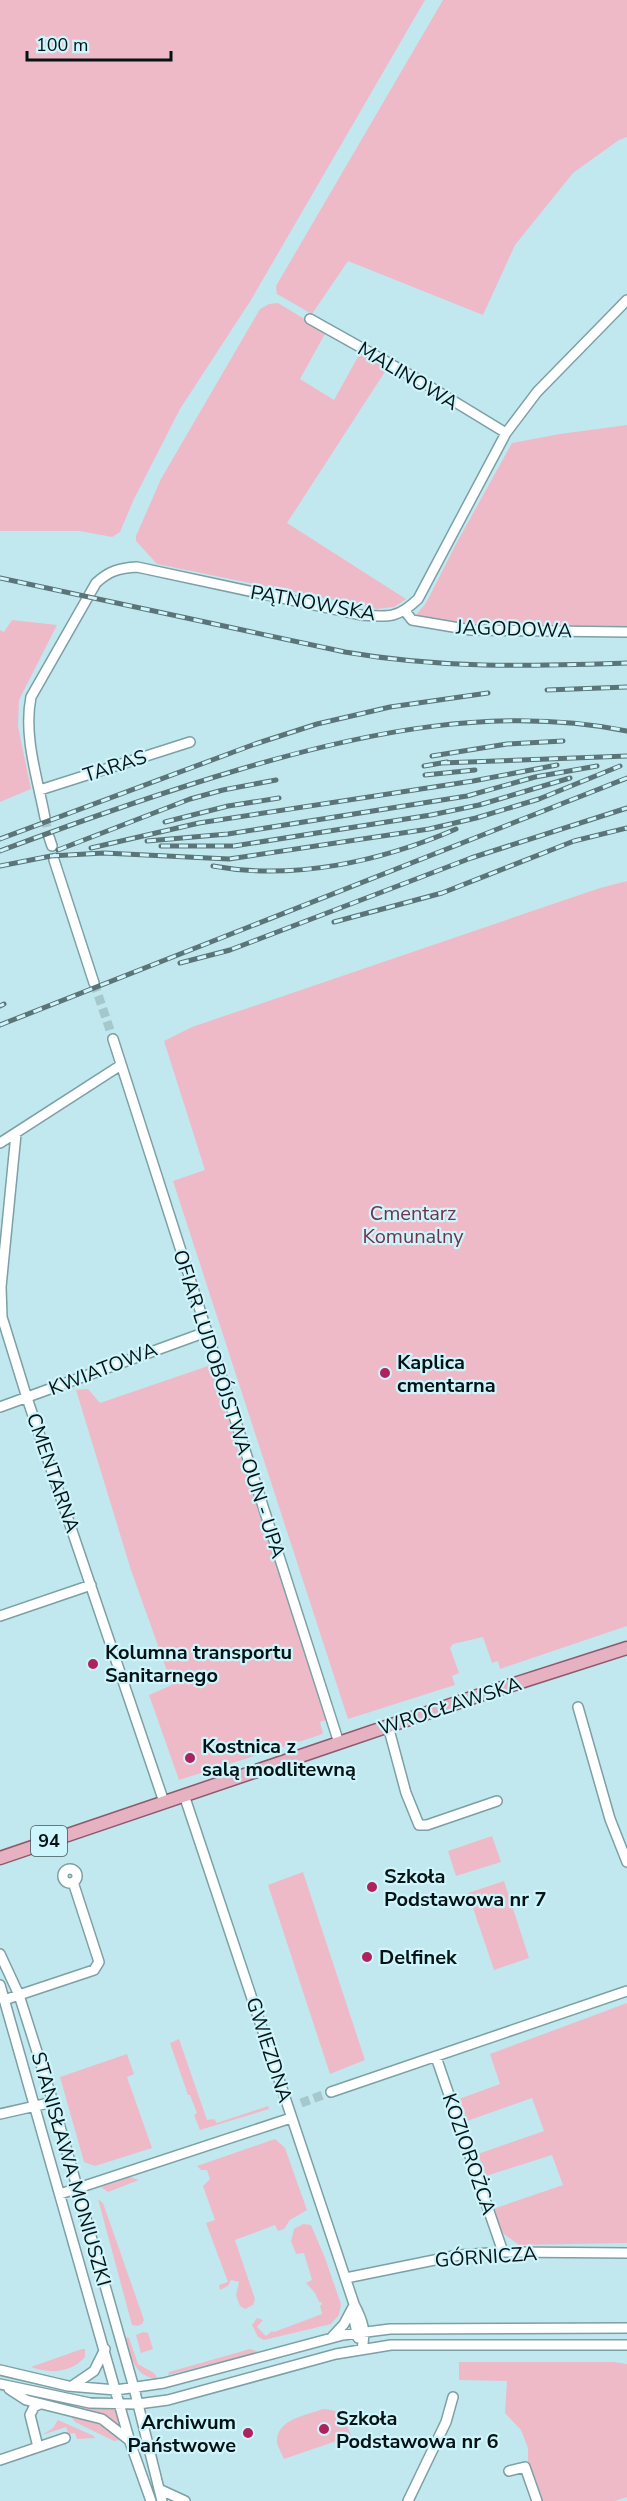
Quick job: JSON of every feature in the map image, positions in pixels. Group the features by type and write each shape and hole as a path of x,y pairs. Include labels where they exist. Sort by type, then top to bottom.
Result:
{"main road":[{"name":"WROCŁAWSKA","path":"0,1858 388,1726 627,1648"}],"street":[{"name":"PĄTNOWSKA","path":"45,818 29,730 28,712 32,697 96,583 106,574 119,568 137,567 361,615 392,617 405,611 418,599 506,434 537,392 627,300"},
{"name":"MALINOWA","path":"310,319 419,380 506,434"},
{"name":"JAGODOWA","path":"405,611 412,620 471,630 627,632"},
{"name":"TARAS","path":"40,790 190,742"},
{"path":"54,861 93,983"},
{"path":"0,1143 121,1065 113,1039"},
{"name":"OFIAR LUDOBÓJSTWA OUN - UPA","path":"121,1065 339,1743"},
{"name":"CMENTARNA","path":"16,1134 0,1306 27,1398 164,1802"},
{"name":"KWIATOWA","path":"0,1407 206,1332"},
{"path":"0,1616 91,1585"},
{"path":"578,1707 610,1819 626,1858"},
{"path":"388,1726 406,1793 417,1822 423,1826 497,1801"},
{"name":"GWIEZDNA","path":"184,1795 354,2304 362,2318 361,2333"},
{"path":"4,2000 94,1970 99,1962 73,1882"},
{"name":"STANISŁAWA MONIUSZKI","path":"0,1954 19,1995 52,2102 134,2388 162,2501"},
{"name":"STANISŁAWA MONIUSZKI","path":"0,1985 130,2442 152,2501"},
{"path":"331,2092 627,1991"},
{"name":"KOZIOROŻCA","path":"436,2057 503,2252"},
{"path":"0,2114 52,2102"},
{"path":"60,2194 291,2118"},
{"name":"GÓRNICZA","path":"346,2278 448,2257 503,2252 627,2253"},
{"path":"332,2338 344,2324 354,2304"},
{"path":"0,2370 72,2386 116,2390 164,2383 332,2338 361,2333 429,2328 627,2328"},
{"path":"361,2333 362,2349"},
{"path":"0,2384 68,2399 120,2405 138,2404 168,2400 318,2358 391,2345 437,2343 627,2344"},
{"path":"72,2386 94,2371 105,2349"},
{"path":"0,2384 26,2400 95,2416 109,2422 130,2442"},
{"path":"408,2501 446,2422 453,2397"},
{"path":"38,2447 30,2415 34,2407 40,2404"},
{"path":"0,2460 64,2438"},
{"path":"509,2471 525,2467 537,2501"},
{"path":"161,2490 185,2501"}],"green space":[{"path":"0,0 425,0 251,300 180,409 134,499 120,532 112,537 80,531 0,531"},
{"path":"443,0 627,0 627,137 619,140 573,173 515,245 483,315 348,261 312,314 277,294 276,286"},
{"path":"278,303 326,332 300,379 334,400 360,353 388,367 287,523 406,599 394,607 377,609 157,564 136,541 136,536 161,479 260,309 269,304"},
{"path":"627,425 627,626 485,625 417,617 416,615 426,603 512,443"},
{"path":"12,620 57,625 19,700 18,726 31,789 0,802 0,630 4,632"},
{"name":"Cmentarz Komunalny","path":"627,881 627,1626 500,1669 498,1661 492,1663 483,1637 453,1644 450,1648 459,1673 452,1676 455,1685 348,1719 173,1181 205,1170 164,1041 192,1027 600,888"},
{"path":"211,1365 326,1720 320,1722 323,1733 320,1735 179,1780 149,1695 172,1685 131,1570 76,1390 88,1389 100,1403"},
{"path":"492,1836 501,1862 456,1876 448,1851"},
{"path":"303,1872 365,2060 330,2074 268,1885"},
{"path":"504,1881 529,1958 494,1970 468,1893"},
{"path":"627,2003 627,2243 519,2245 501,2232 493,2209 563,2185 552,2155 486,2176 478,2154 544,2131 532,2098 467,2121 459,2099 500,2084 490,2054"},
{"path":"179,2039 207,2120 214,2119 217,2123 268,2106 269,2109 200,2130 194,2115 197,2113 188,2095 170,2043"},
{"path":"127,2054 134,2074 127,2077 152,2148 95,2166 84,2162 60,2077"},
{"path":"275,2139 285,2148 307,2210 290,2220 284,2229 278,2231 275,2225 235,2240 255,2299 253,2305 245,2309 240,2306 236,2295 239,2282 231,2280 228,2286 220,2290 219,2285 228,2282 206,2223 215,2220 203,2186 210,2179 207,2170 201,2170 197,2166"},
{"path":"130,2177 139,2180 108,2192 101,2187"},
{"path":"98,2199 103,2203 144,2320 137,2326 132,2325"},
{"path":"303,2224 311,2225 325,2258 341,2304 339,2315 331,2324 264,2340 258,2337 252,2325 257,2318 263,2320 257,2327 266,2336 272,2331 322,2314 321,2302 306,2283 312,2280 304,2253 296,2254 291,2241 294,2229"},
{"path":"143,2332 148,2333 153,2349 141,2353 136,2335"},
{"path":"125,2337 129,2338 138,2364 154,2373 158,2379 144,2374 135,2365"},
{"path":"85,2349 85,2357 67,2369 45,2371 31,2367"},
{"path":"250,2349 259,2352 168,2375 169,2372"},
{"path":"459,2362 614,2362 627,2364 627,2497 615,2501 540,2501 528,2467 528,2448 521,2430 505,2413 507,2381 459,2380"},
{"path":"72,2405 116,2410 121,2426 99,2413 72,2407"},
{"path":"323,2409 339,2413 347,2424 351,2436 284,2459 277,2441 282,2428 294,2419"},
{"path":"71,2416 98,2423 120,2440 114,2441 75,2422"},
{"path":"58,2420 95,2438 77,2439 75,2433 69,2434 66,2427 42,2435 53,2428"}],"tunnel":[{"path":"45,818 49,837"},
{"path":"94,983 113,1039"},
{"path":"301,2103 331,2092"}],"railway":[{"path":"0,578 345,652 381,657 486,665 627,663"},
{"path":"547,690 627,687"},
{"path":"0,839 255,744 317,724 390,707 488,693"},
{"path":"0,851 211,778 288,756 384,734 432,726 529,721 578,724 627,731"},
{"path":"432,756 507,744 563,741"},
{"path":"441,763 627,756"},
{"path":"424,766 447,762"},
{"path":"91,848 199,823 473,781 557,765"},
{"path":"147,841 228,834 467,796 535,777 597,766"},
{"path":"50,856 104,853 229,859 429,829 539,799 620,766"},
{"path":"425,775 475,770"},
{"path":"161,846 234,846 431,815 479,805 570,778"},
{"path":"0,1025 627,778"},
{"path":"58,850 190,799 276,780"},
{"path":"165,822 228,806 279,798"},
{"path":"180,963 230,950 471,858 627,808"},
{"path":"334,922 442,893 574,841 627,828"},
{"path":"213,866 275,871 337,865 398,850 456,829"},
{"path":"0,866 56,855"},
{"path":"0,1006 4,1004"}],"place":[{"name":"Kaplica cmentarna","path":"385,1373"},
{"name":"Kolumna transportu Sanitarnego","path":"93,1664"},
{"name":"Kostnica z salą modlitewną","path":"190,1758"},
{"name":"Szkoła Podstawowa nr 7","path":"372,1887"},
{"name":"Delfinek","path":"367,1957"},
{"name":"Szkoła Podstawowa nr 6","path":"324,2429"},
{"name":"Archiwum Państwowe","path":"248,2433"}]}
